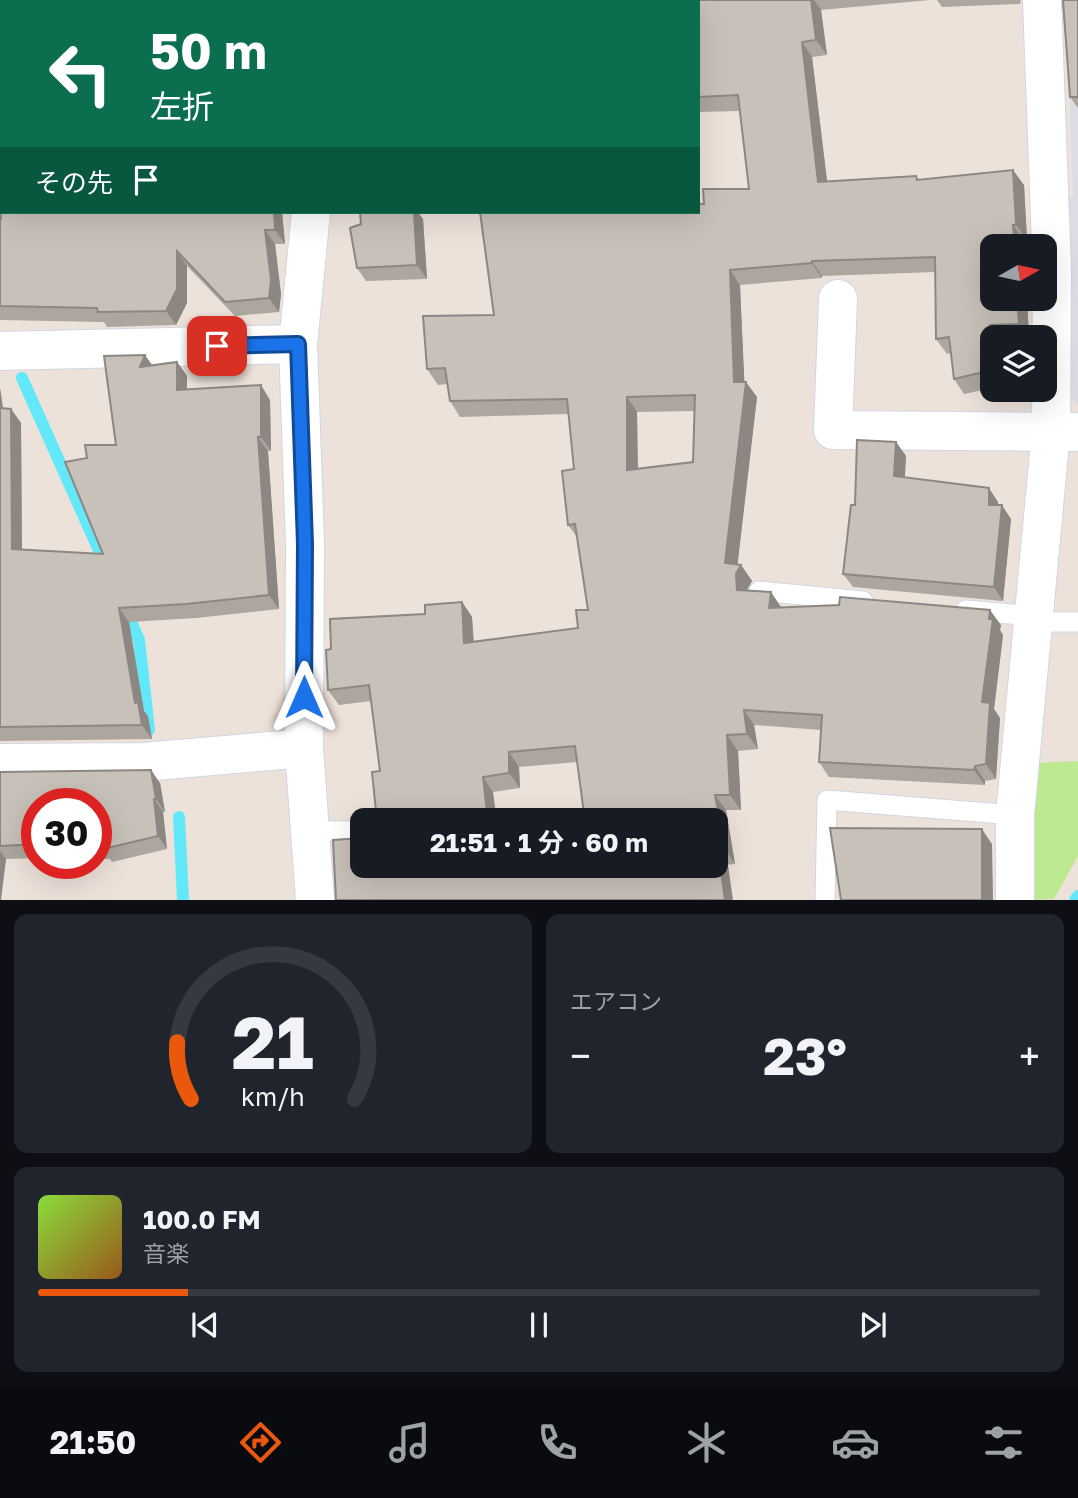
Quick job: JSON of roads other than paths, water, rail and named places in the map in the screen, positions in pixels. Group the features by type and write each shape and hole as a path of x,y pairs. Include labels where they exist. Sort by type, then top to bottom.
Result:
{"street":[{"path":"1015,900 1015,815 1033,619 1064,432 1052,271 1042,0"},
{"path":"311,214 298,344 305,544 304,748 315,900"},
{"path":"838,299 833,430 1064,432"},
{"path":"0,351 298,344"},
{"path":"0,763 144,762 304,748"}],"lane":[{"path":"759,591 883,603"},
{"path":"951,609 1078,622"},
{"path":"825,900 827,800 1015,815"},
{"path":"312,831 350,831"}],"waterway":[{"path":"22,378 106,566"},
{"path":"125,608 139,640 149,730"},
{"path":"179,817 183,900"},
{"path":"1075,900 1078,896"}]}
